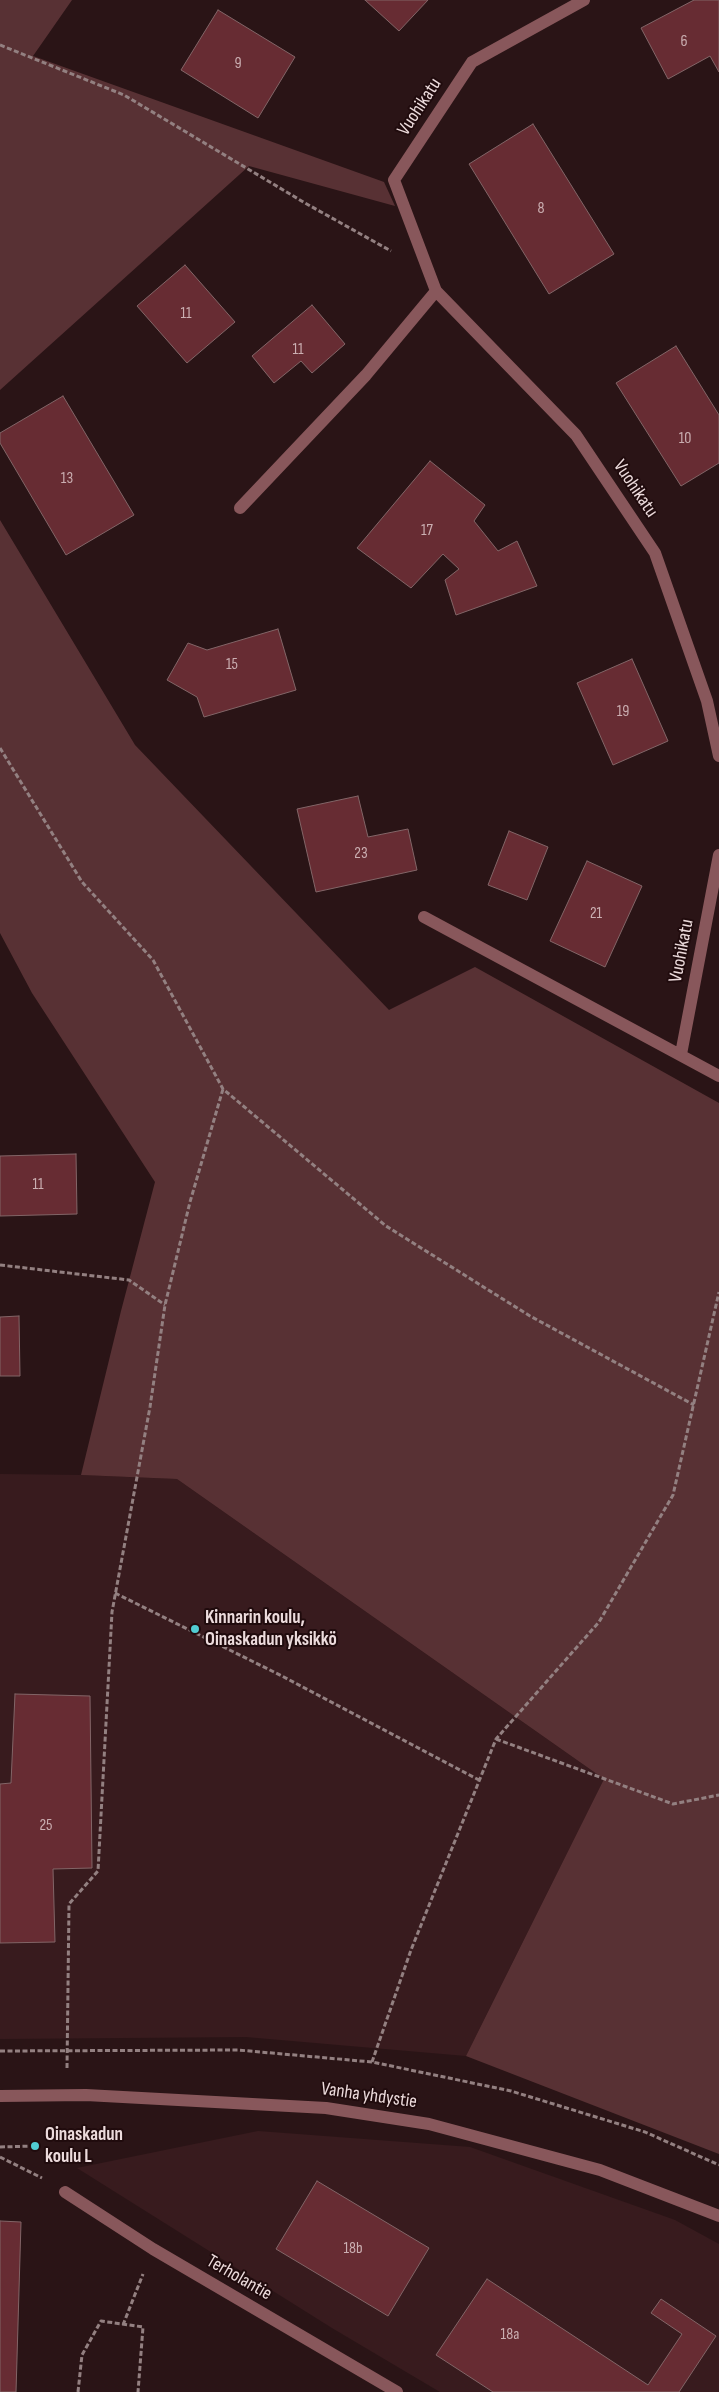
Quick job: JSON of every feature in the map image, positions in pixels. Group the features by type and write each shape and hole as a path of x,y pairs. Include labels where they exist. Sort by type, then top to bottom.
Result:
{"street":[{"name":"Vuohikatu","path":"584,0 472,62 394,180 436,291 576,435 655,553 707,700 719,756"},
{"path":"240,508 366,375 436,291"},
{"name":"Vuohikatu","path":"681,1054 719,855"},
{"path":"424,917 719,1076"},
{"name":"Vanha yhdystie","path":"0,2096 66,2095 326,2108 429,2124 600,2170 719,2216"},
{"name":"Terholantie","path":"65,2192 153,2249 397,2392"}],"path":[{"path":"0,45 124,95 305,203 428,271"},
{"path":"0,748 82,882 153,960 223,1089 386,1226 530,1316 694,1405"},
{"path":"66,2095 69,1904 98,1870 112,1612 150,1407 165,1305 190,1202 223,1089"},
{"path":"0,1265 130,1280 165,1305"},
{"path":"372,2062 411,1950 496,1739 599,1622 673,1495 719,1292"},
{"path":"115,1593 282,1676 480,1780"},
{"path":"496,1739 673,1804 719,1795"},
{"path":"0,2051 238,2050 372,2062 511,2091 645,2132 719,2165"},
{"path":"0,2147 35,2146"},
{"path":"0,2157 65,2192"},
{"path":"123,2325 153,2249"},
{"path":"78,2392 82,2355 101,2321 143,2327 138,2392"}],"shaded area":[{"path":"0,0 72,0 33,56 384,182 395,206 249,166 0,390"},
{"path":"0,520 135,745 389,1010 475,967 719,1103 719,2154 466,2056 604,1779 177,1479 81,1475 155,1182 32,993 0,933"},
{"name":"Kinnarin koulu, Oinaskadun yksikkö","path":"0,1474 177,1479 604,1779 466,2056 246,2037 0,2039"},
{"path":"258,2131 470,2147 675,2220 719,2244 719,2392 440,2392 332,2328 77,2168"}],"building":[{"path":"365,0 428,0 399,31"},
{"path":"694,0 719,0 719,72 710,56 668,79 641,28"},
{"path":"218,10 295,57 258,118 181,70"},
{"path":"533,124 614,254 549,294 469,164"},
{"path":"185,265 235,322 187,363 137,306"},
{"path":"312,305 345,344 312,373 301,361 274,383 252,356"},
{"path":"676,346 719,415 719,463 681,486 616,383"},
{"path":"63,396 134,515 66,555 0,443 0,433"},
{"path":"430,461 485,505 474,521 498,551 517,541 537,586 456,615 445,580 459,569 443,554 411,588 357,548"},
{"path":"278,629 296,690 204,717 197,697 167,680 188,643 207,650"},
{"path":"632,659 668,741 613,765 577,683"},
{"path":"358,796 368,837 408,829 417,870 316,892 297,809"},
{"path":"509,831 548,847 527,900 488,885"},
{"path":"587,861 642,886 605,967 550,941"},
{"path":"76,1154 77,1214 0,1216 0,1156"},
{"path":"19,1316 20,1376 0,1376 0,1317"},
{"path":"15,1694 90,1696 92,1868 53,1869 55,1942 0,1943 0,1784 11,1783"},
{"path":"317,2181 429,2248 388,2316 276,2249"},
{"path":"0,2221 21,2222 16,2392 0,2392"},
{"path":"487,2279 648,2385 682,2334 651,2313 661,2299 716,2336 679,2392 493,2392 436,2355"}],"place":[{"name":"Kinnarin koulu, Oinaskadun yksikkö","path":"195,1629"},
{"name":"Oinaskadun koulu L","path":"35,2146"}]}
